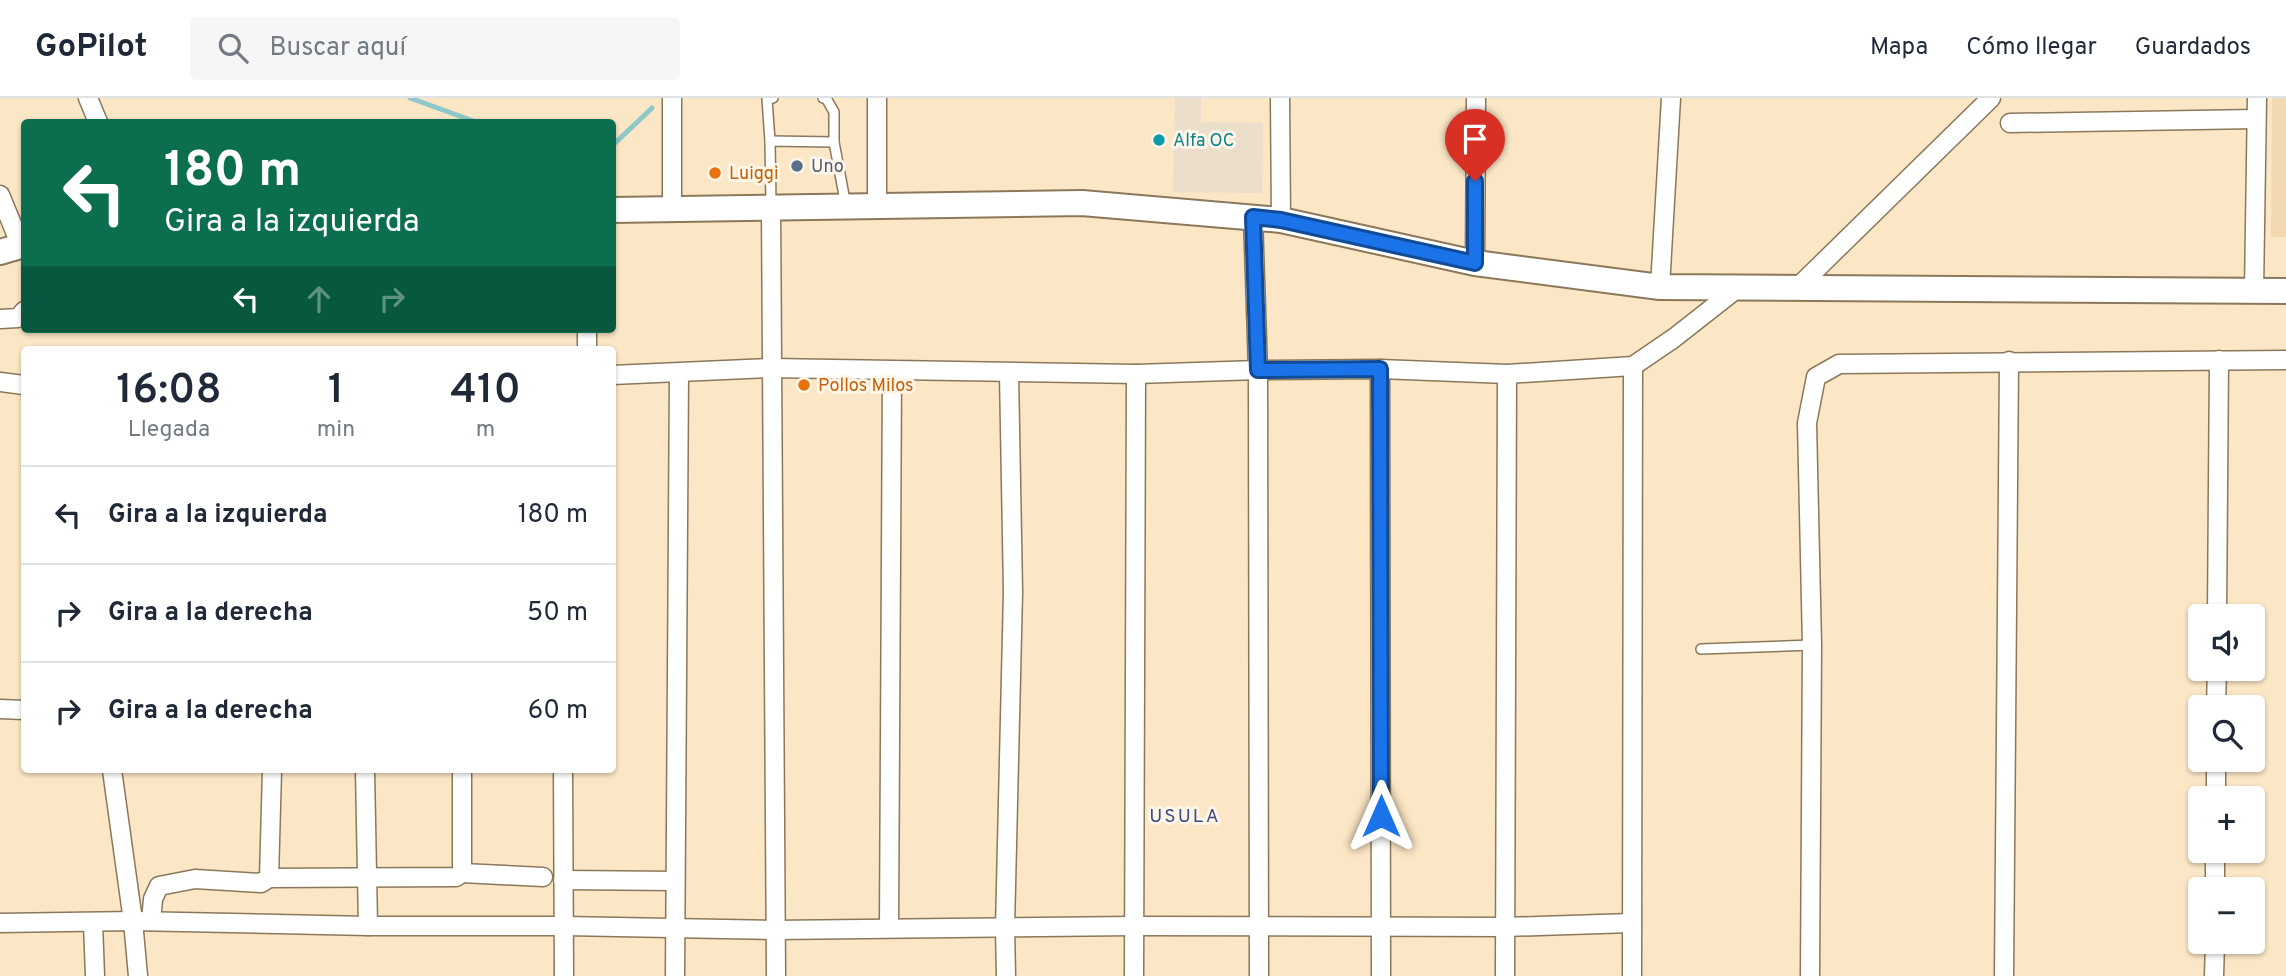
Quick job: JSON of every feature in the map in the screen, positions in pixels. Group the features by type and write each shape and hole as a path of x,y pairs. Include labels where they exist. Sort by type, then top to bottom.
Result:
{"street":[{"path":"88,98 97,119"},
{"path":"672,98 672,208"},
{"path":"877,98 877,208"},
{"path":"1280,98 1281,220"},
{"path":"1475,263 1476,98"},
{"path":"1660,287 1671,98"},
{"path":"1797,288 1991,98"},
{"path":"2254,291 2257,98"},
{"path":"2010,122 2256,119"},
{"path":"0,195 15,248"},
{"path":"616,210 1083,203 1281,220 1475,263 1660,287 2286,290"},
{"path":"771,207 776,976"},
{"path":"1253,217 1258,370 1259,976"},
{"path":"616,375 771,368 1136,374 1380,369 1507,374 1633,366 1739,287"},
{"path":"0,319 21,316"},
{"path":"2217,604 2219,360"},
{"path":"1810,976 1812,645 1807,423 1816,377 1839,364 2286,360"},
{"path":"2004,976 2009,361"},
{"path":"1632,976 1633,366"},
{"path":"1380,369 1381,976"},
{"path":"889,928 892,371"},
{"path":"675,976 678,373"},
{"path":"1006,976 1013,592 1009,373"},
{"path":"1134,976 1136,374"},
{"path":"1505,976 1507,374"},
{"path":"0,382 21,384"},
{"path":"0,709 21,710"},
{"path":"112,773 142,921 138,976"},
{"path":"270,878 272,773"},
{"path":"365,773 368,926"},
{"path":"462,773 463,873"},
{"path":"563,773 564,976"},
{"path":"142,921 159,886 195,879 261,883 270,878 450,878 463,873 542,877"},
{"path":"563,880 674,881"},
{"path":"0,923 142,921 775,930 1133,926 1505,928 1631,923"},
{"path":"93,923 94,976"},
{"path":"2214,976 2215,954"}],"lane":[{"path":"771,207 771,141 767,99 773,98"},
{"path":"823,98 834,112 834,142 846,207"},
{"path":"771,141 834,142"},
{"path":"1701,649 1812,645"}],"shaded area":[{"path":"1175,98 1201,98 1201,122 1263,123 1262,193 1173,192"},
{"path":"2272,98 2286,98 2286,237 2271,237"}],"waterway":[{"path":"410,98 468,119"},
{"path":"616,142 652,108"}],"place":[{"name":"Alfa OC","path":"1159,140"},
{"name":"Uno","path":"797,166"},
{"name":"Luiggi","path":"715,173"},
{"name":"Pollos Milos","path":"804,385"}],"district":[{"name":"USULA","path":"1185,815"}],"route":[{"path":"1381,816 1380,369 1258,370 1253,217 1281,220 1475,263 1475,181"}]}
